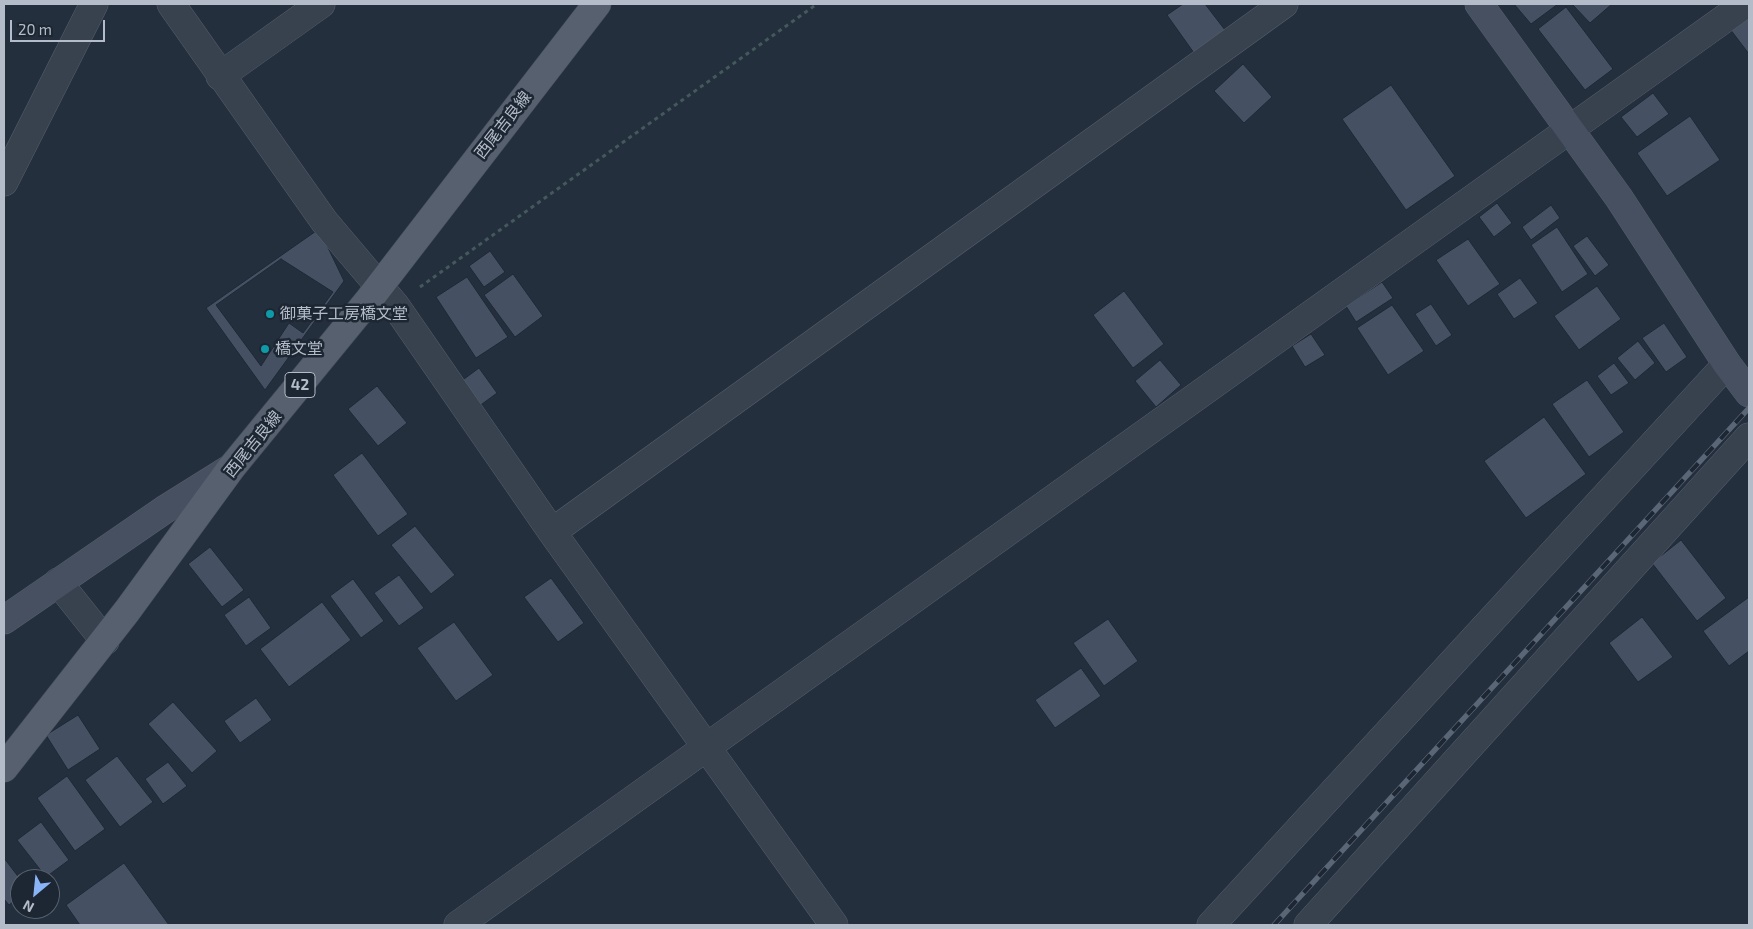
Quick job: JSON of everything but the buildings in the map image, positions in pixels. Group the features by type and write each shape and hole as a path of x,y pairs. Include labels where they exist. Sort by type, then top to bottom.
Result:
{"main road":[{"name":"西尾吉良線","path":"4,768 104,641 232,468 368,301 387,295 597,4"}],"street":[{"path":"4,182 94,4"},
{"path":"171,4 324,221 387,295 552,532 834,925"},
{"path":"220,76 321,4"},
{"path":"552,532 1284,4"},
{"path":"1479,4 1619,198 1727,364 1749,393"},
{"path":"458,925 1745,4"},
{"path":"1211,925 1727,364"},
{"path":"1308,925 1749,437"},
{"path":"4,620 167,508 232,468"},
{"path":"58,582 104,641"}],"path":[{"path":"387,295 817,4"}],"railway":[{"path":"1274,925 1749,408"}],"place":[{"name":"御菓子工房橋文堂","path":"270,314"},
{"name":"橋文堂","path":"265,349"}]}
